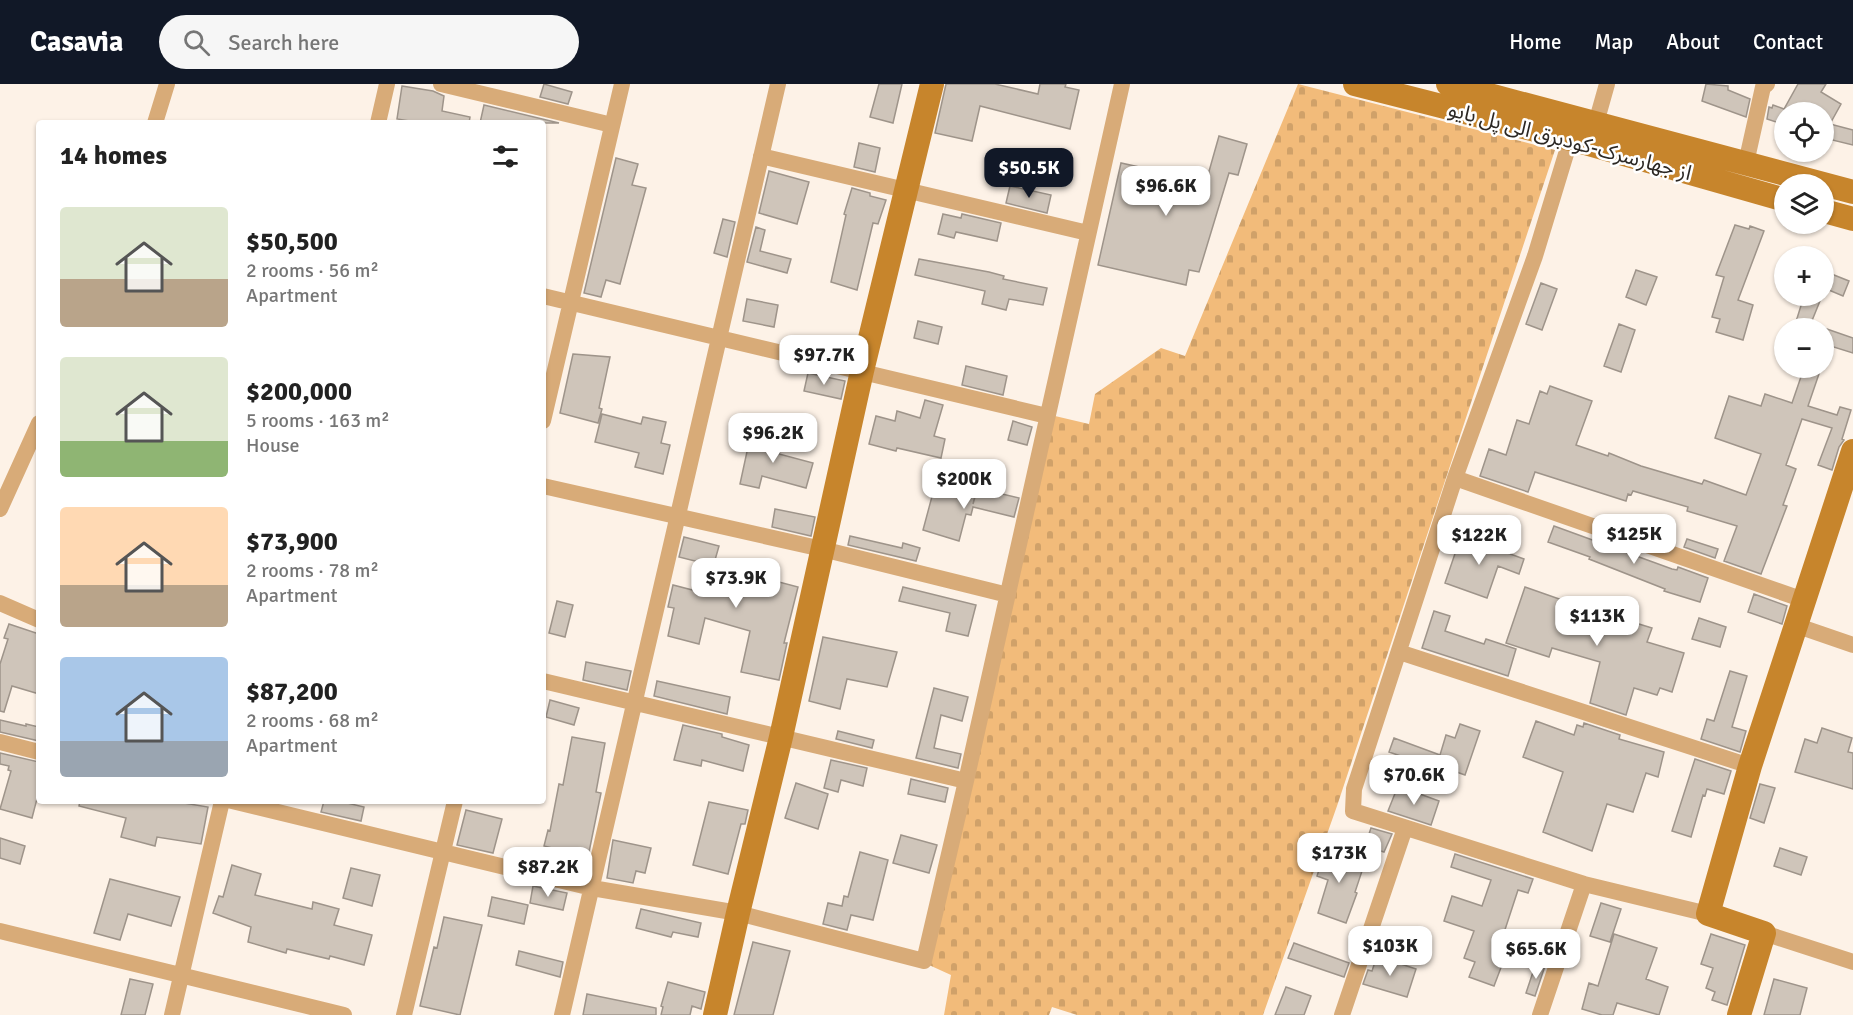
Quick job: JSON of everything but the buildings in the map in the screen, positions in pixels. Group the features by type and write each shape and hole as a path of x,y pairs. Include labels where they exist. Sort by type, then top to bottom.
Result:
{"street":[{"path":"156,120 167,84"},
{"path":"379,120 387,84"},
{"path":"441,84 612,125"},
{"path":"546,408 622,84"},
{"path":"562,1015 778,84"},
{"path":"715,1015 781,737 862,371 932,84"},
{"path":"244,804 592,888 738,913 924,961 1122,84"},
{"name":"از جهارسرک-کودبرق الی پل بایو","path":"1355,84 1581,127 1746,163 1853,192"},
{"name":"از جهارسرک-کودبرق الی پل بایو","path":"1448,84 1581,127 1774,196"},
{"path":"1607,84 1581,127 1455,478 1354,789 1353,811 1584,884 1708,914 1853,962"},
{"path":"1746,163 1764,87 1767,84"},
{"path":"761,156 1088,233"},
{"path":"1834,214 1853,219"},
{"path":"546,297 1047,416"},
{"path":"0,509 36,430"},
{"path":"1708,914 1750,766 1853,451"},
{"path":"1455,478 1804,600"},
{"path":"546,487 822,549 1008,596"},
{"path":"0,603 36,619"},
{"path":"1796,625 1853,645"},
{"path":"1399,652 1750,766"},
{"path":"546,682 966,781"},
{"path":"0,742 36,751"},
{"path":"172,1015 221,804"},
{"path":"404,1015 454,804"},
{"path":"1342,1015 1405,828"},
{"path":"1540,1015 1584,884"},
{"path":"0,931 344,1015"},
{"path":"1739,1015 1764,933"}],"green space":[{"path":"1298,84 1555,150 1337,806 1263,1015 1077,1015 1052,1007 1049,1015 944,1015 951,975 929,965 1055,416 1089,424 1095,394 1161,348 1185,356"}]}
